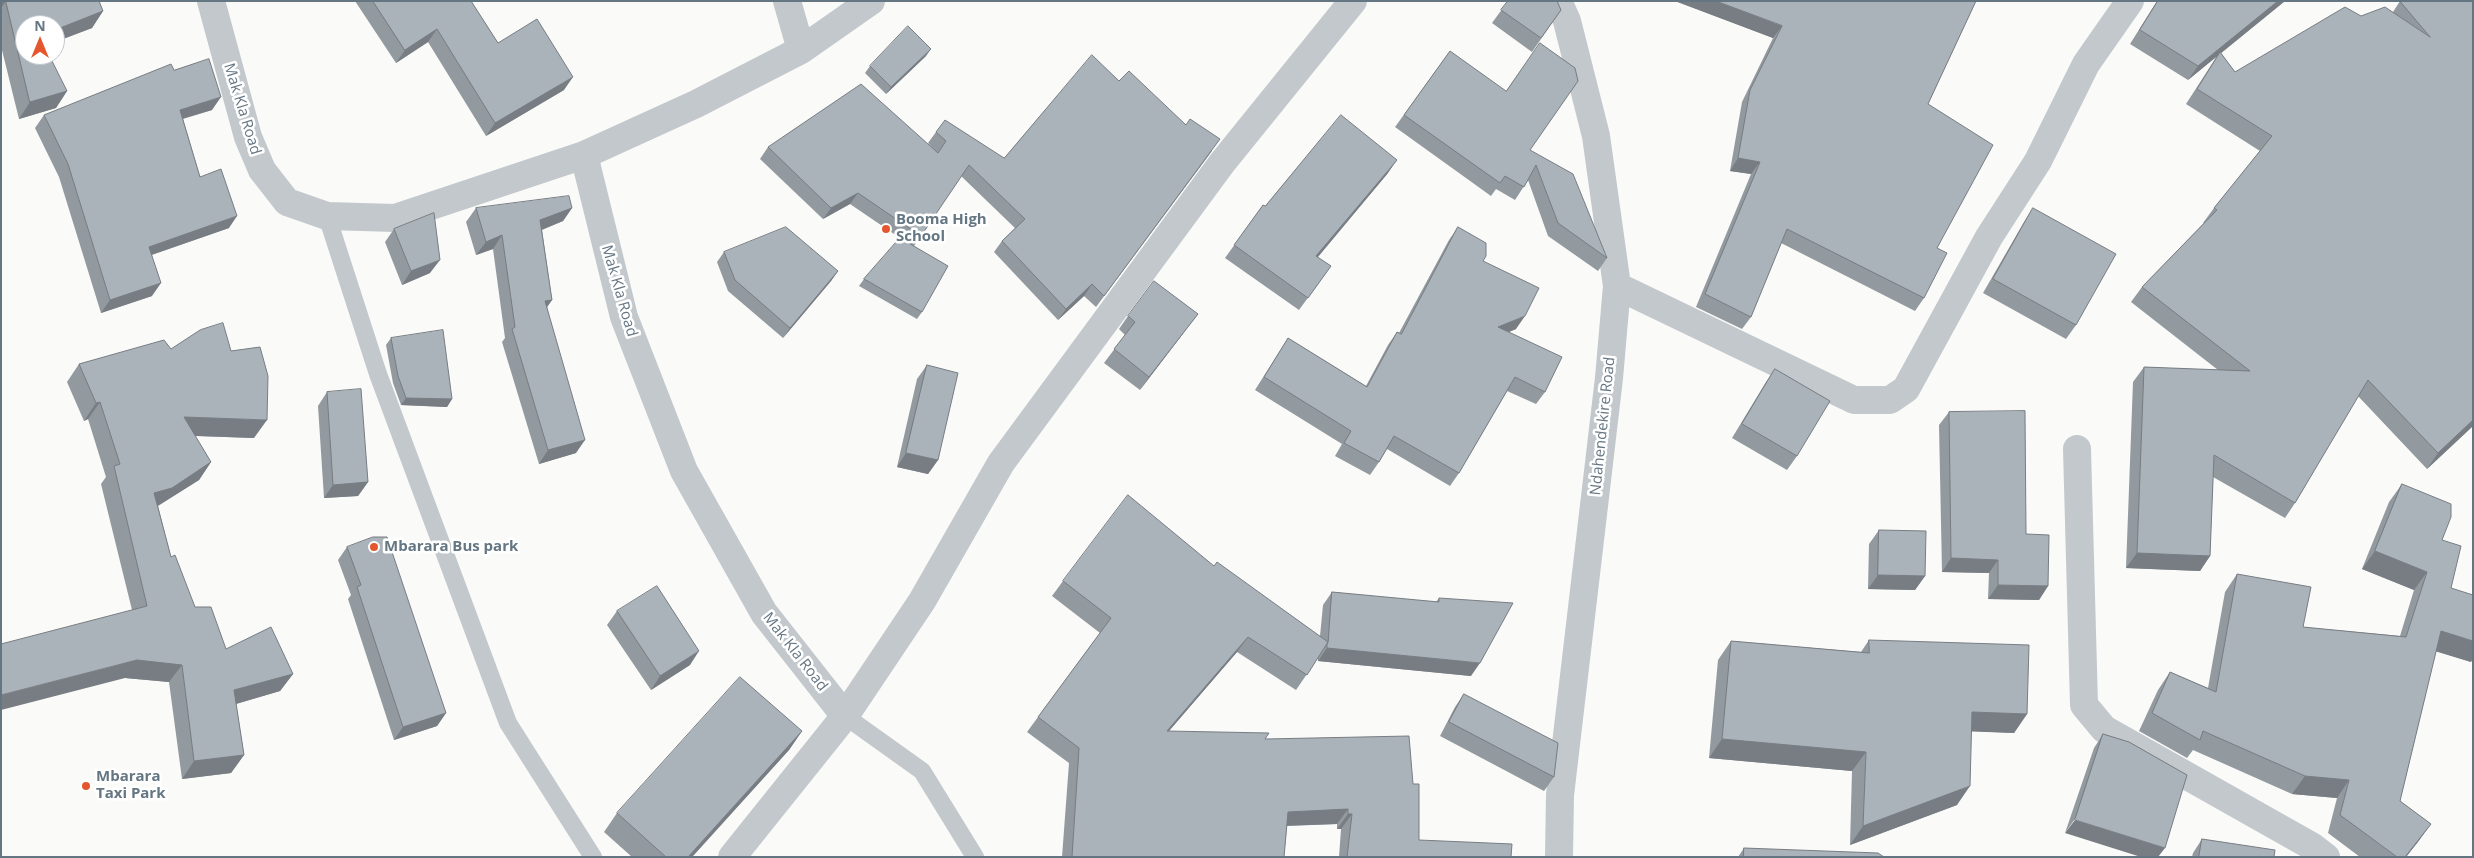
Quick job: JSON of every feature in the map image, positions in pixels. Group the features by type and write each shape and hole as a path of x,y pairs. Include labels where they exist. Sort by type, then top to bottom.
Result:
{"street":[{"name":"Mak Kla Road","path":"211,1 248,137 262,170 286,202 327,216 395,218 584,155 624,317 684,471 764,613 845,716"},
{"path":"787,1 801,50"},
{"path":"584,155 696,104 801,50 871,1"},
{"path":"732,857 845,716 922,601 1001,463 1222,163 1353,1"},
{"name":"Ndahendekire Road","path":"1558,1 1567,21 1596,136 1617,286 1609,378 1560,796 1559,857"},
{"path":"1617,286 1854,400 1890,400 1906,389 1989,237 2038,161 2086,64 2130,1"},
{"path":"2077,449 2084,705 2104,728 2313,847 2326,857"}],"lane":[{"path":"327,216 378,374 508,722 593,857"},
{"path":"845,716 922,771 975,857"}],"building":[{"path":"6,1 99,1 103,11 65,26 65,15 15,15 15,39"},
{"path":"373,1 471,1 498,43 537,19 573,77 495,123 437,29 405,50"},
{"path":"1508,1 1557,1 1561,10 1541,38 1501,10"},
{"path":"1716,1 1976,1 1928,104 1993,145 1937,248 1947,253 1924,298 1787,229 1751,317 1705,294 1760,162 1738,158 1750,90 1782,26"},
{"path":"2158,1 2278,1 2198,66 2140,30"},
{"path":"2400,1 2473,1 2473,420 2438,453 2368,380 2295,503 2214,455 2210,556 2137,553 2144,367 2250,371 2142,287 2217,210 2214,208 2272,136 2197,89 2220,52 2235,72 2345,7 2361,16 2385,7 2430,37"},
{"path":"908,26 931,49 891,87 870,66"},
{"path":"1540,43 1575,68 1578,81 1530,150 1573,174 1607,258 1558,223 1536,165 1524,187 1505,176 1500,183 1404,115 1450,51 1506,91"},
{"path":"1092,55 1119,81 1129,71 1186,125 1190,119 1220,139 1104,296 1092,284 1066,309 1002,241 1025,219 969,165 921,236 858,193 831,208 768,147 861,84 938,153 946,141 936,132 945,120 1004,158"},
{"path":"209,59 221,97 180,110 200,177 221,169 237,216 149,247 161,283 110,300 68,164 44,115 171,64 174,70"},
{"path":"21,65 54,65 67,91 30,102"},
{"path":"1341,115 1397,160 1316,256 1331,266 1308,298 1234,245 1263,205 1265,206"},
{"path":"569,196 572,208 540,220 552,300 545,301 585,440 548,450 512,329 515,327 502,235 486,242 476,208"},
{"path":"2033,208 2116,254 2076,325 1993,279"},
{"path":"434,213 440,260 411,271 394,229"},
{"path":"786,227 838,271 790,328 735,280 724,252"},
{"path":"1458,227 1486,243 1486,256 1483,261 1539,288 1525,316 1498,327 1562,357 1545,392 1515,377 1459,473 1394,436 1379,462 1344,443 1351,431 1264,377 1288,338 1367,387 1397,332 1401,334"},
{"path":"900,238 948,266 922,312 864,279"},
{"path":"1154,281 1198,314 1149,377 1114,349 1135,322 1128,316"},
{"path":"223,323 231,351 260,347 268,376 267,420 184,417 211,462 172,488 154,493 171,557 175,555 195,607 211,607 226,649 271,627 293,674 234,690 244,755 194,761 182,665 137,660 1,695 1,644 147,606 114,466 120,464 100,402 96,403 79,364 164,340 171,349 200,330"},
{"path":"443,330 452,399 406,398 398,376 391,338"},
{"path":"927,365 958,373 938,460 906,453"},
{"path":"1775,369 1830,401 1797,456 1742,424"},
{"path":"361,389 368,482 333,485 327,392"},
{"path":"2025,411 2026,534 2049,535 2048,586 1998,585 1998,560 1951,558 1949,412"},
{"path":"2402,484 2451,504 2451,517 2442,540 2461,546 2451,588 2473,595 2473,641 2441,631 2400,801 2431,824 2405,857 2397,857 2340,815 2349,780 2305,776 2203,731 2200,740 2152,713 2170,672 2216,692 2237,574 2311,587 2303,627 2406,637 2427,572 2375,551"},
{"path":"1128,495 1214,566 1217,562 1328,642 1307,675 1248,637 1167,731 1269,733 1265,739 1409,736 1413,784 1419,784 1419,840 1512,844 1511,857 1347,857 1352,814 1348,814 1348,809 1288,812 1284,857 1072,857 1079,748 1038,717 1111,618 1063,581"},
{"path":"1879,530 1926,531 1925,576 1878,575"},
{"path":"373,537 387,537 446,713 403,727 357,587 361,585 347,547"},
{"path":"657,586 699,651 660,676 617,611"},
{"path":"1332,592 1439,602 1439,598 1513,603 1480,663 1327,648"},
{"path":"1869,640 2029,645 2027,714 1972,712 1970,786 1863,826 1866,752 1722,739 1731,641 1869,653"},
{"path":"740,677 802,731 688,857 666,857 617,813"},
{"path":"1464,694 1558,743 1554,777 1449,722"},
{"path":"2103,734 2129,742 2187,775 2165,848 2075,820"},
{"path":"2202,839 2275,850 2274,857 2199,857"},
{"path":"1744,848 1878,853 1884,857 1744,857"}],"place":[{"name":"Booma High School","path":"886,229"},
{"name":"Mbarara Bus park","path":"374,547"},
{"name":"Mbarara Taxi Park","path":"86,786"}]}
